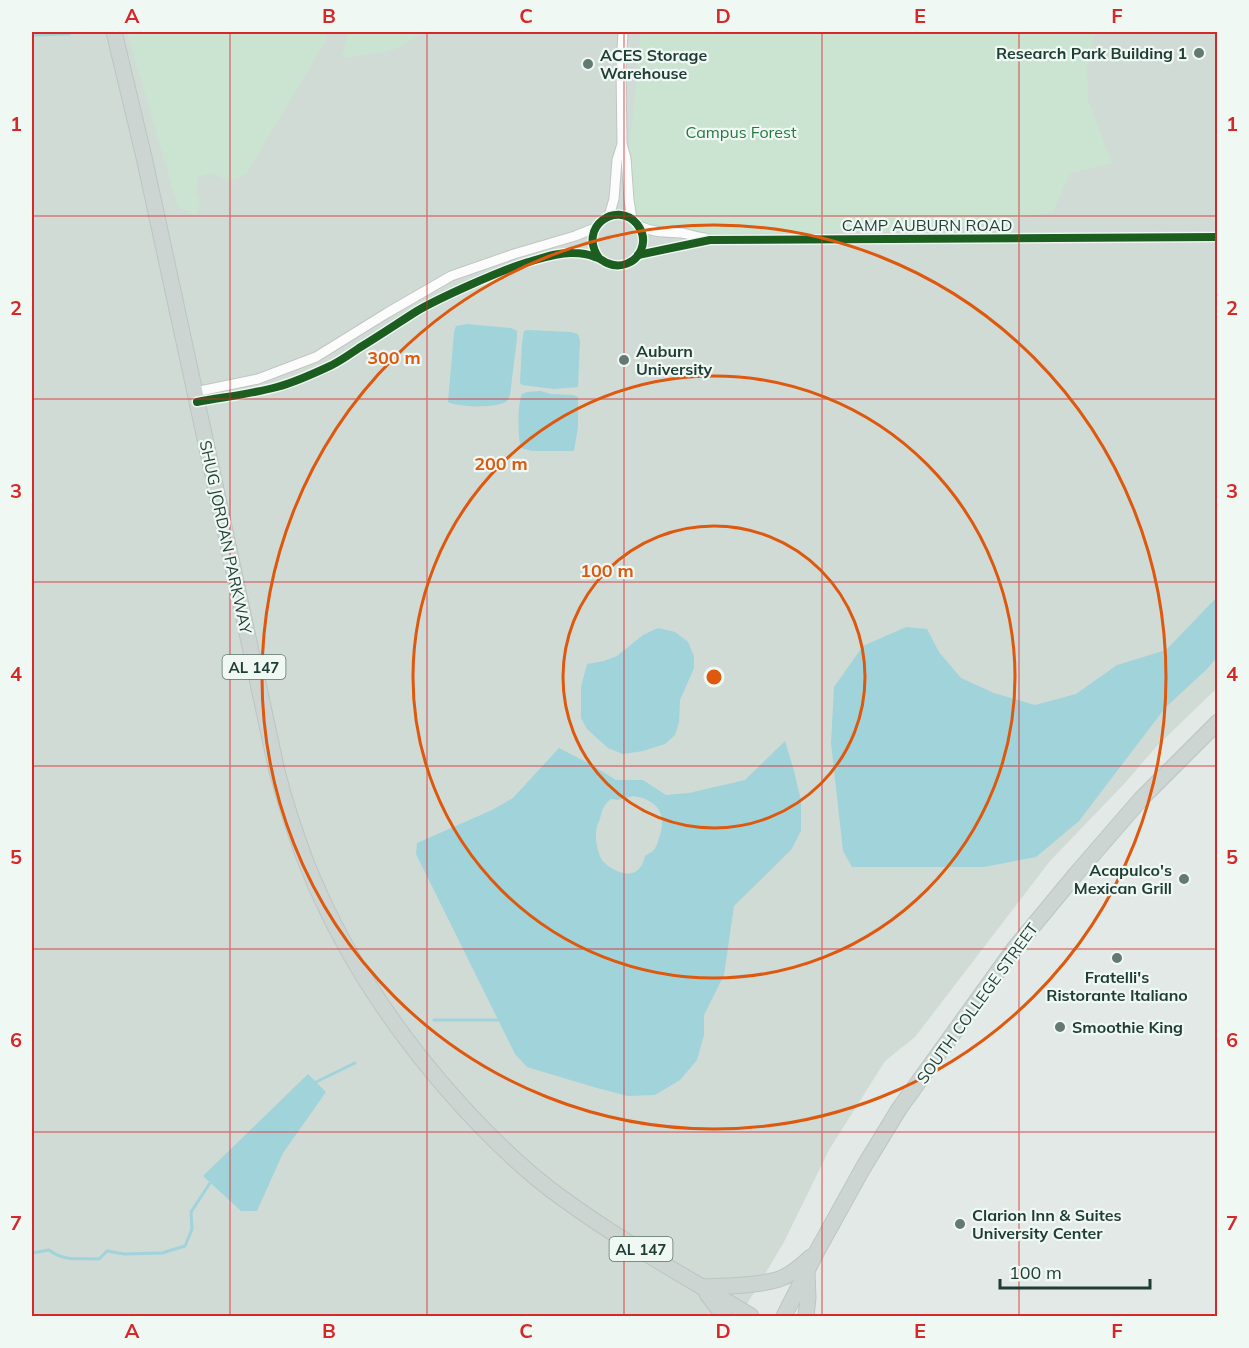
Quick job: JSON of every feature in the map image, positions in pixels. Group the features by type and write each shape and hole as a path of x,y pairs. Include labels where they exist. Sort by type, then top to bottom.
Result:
{"main road":[{"name":"SHUG JORDAN PARKWAY","path":"114,32 144,157 277,771 311,873 325,906 358,967 411,1046 473,1118 515,1160 580,1211 750,1317"},
{"name":"SOUTH COLLEGE STREET","path":"784,1317 816,1253 899,1109 1014,949 1141,799 1218,722"},
{"path":"702,1287 778,1280 792,1273 816,1253"},
{"path":"806,1317 807,1270"},
{"path":"702,1287 724,1317"}],"street":[{"path":"196,397 278,387 309,375 334,364 439,299 518,265 574,252 599,258 615,266 632,262 642,248 643,241 628,189 626,158 622,144 623,32"},
{"path":"609,216 614,199 617,160 622,144"},
{"path":"599,258 592,244 592,236 595,228 603,219 609,216 625,216 636,223"},
{"name":"CAMP AUBURN ROAD","path":"636,223 650,230 683,233 710,240"},
{"path":"196,397 258,379 316,357 451,276 595,228"},
{"name":"CAMP AUBURN ROAD","path":"638,255 710,240 1218,237"}],"shaded area":[{"name":"Auburn University","path":"32,32 1217,32 1217,688 1156,747 1125,783 1050,861 915,1037 885,1061 829,1150 784,1242 740,1316 32,1316"}],"green space":[{"path":"127,32 324,32 327,38 247,173 229,181 212,173 199,176 196,190 200,205 196,215 178,207"},
{"path":"348,32 424,32 400,47 385,52 342,58"},
{"name":"Campus Forest","path":"641,32 1095,32 1087,68 1088,100 1112,163 1070,173 1053,212 942,231 631,235 626,164"}],"water":[{"path":"467,324 511,328 517,331 510,395 503,403 478,406 448,402 454,332 456,326"},
{"path":"524,331 578,334 580,341 578,387 554,389 520,383 522,343"},
{"path":"541,391 578,397 578,427 574,451 532,451 521,448 519,406 522,394"},
{"path":"1217,597 1217,657 1165,708 1079,821 1036,857 984,867 852,867 843,851 831,743 834,687 863,646 906,627 927,629 939,652 961,678 994,693 1035,705 1076,694 1117,665 1166,650"},
{"path":"658,628 675,632 688,642 694,656 694,668 680,700 679,722 675,735 665,744 623,754 608,748 587,729 581,718 581,687 587,664 617,656 643,635"},
{"path":"785,741 801,800 801,831 791,850 734,906 724,975 704,1015 704,1035 697,1060 680,1080 655,1095 628,1096 527,1067 515,1054 416,854 417,843 492,810 513,798 559,748 616,780 643,780 666,795 689,793 745,780","holes":["633,796 654,804 661,815 658,841 652,852 645,856 641,867 634,873 619,872 602,860 596,843 596,829 603,808 611,799 618,800"]},
{"path":"308,1074 326,1092 283,1153 257,1211 241,1211 203,1176"}],"waterway":[{"path":"32,35 69,34"},
{"path":"434,1020 499,1020"},
{"path":"316,1082 355,1063"},
{"path":"32,1253 49,1250 67,1258 99,1259 107,1251 124,1254 162,1253 185,1246 192,1229 191,1212 210,1183"}],"cycle path":[{"path":"197,402 247,394 305,377 339,361 430,304 490,276 525,263 555,255 582,253 612,265 627,264 639,255 642,247 643,237 637,224 629,217 620,215 602,220 593,236 593,247 599,258"},
{"path":"638,255 710,240 1218,237"}],"place":[{"name":"Research Park Building 1","path":"1199,53"},
{"name":"ACES Storage Warehouse","path":"588,64"},
{"name":"Auburn University","path":"624,360"},
{"name":"Acapulco's Mexican Grill","path":"1184,879"},
{"name":"Fratelli's Ristorante Italiano","path":"1117,958"},
{"name":"Smoothie King","path":"1060,1027"},
{"name":"Clarion Inn & Suites University Center","path":"960,1224"}]}
